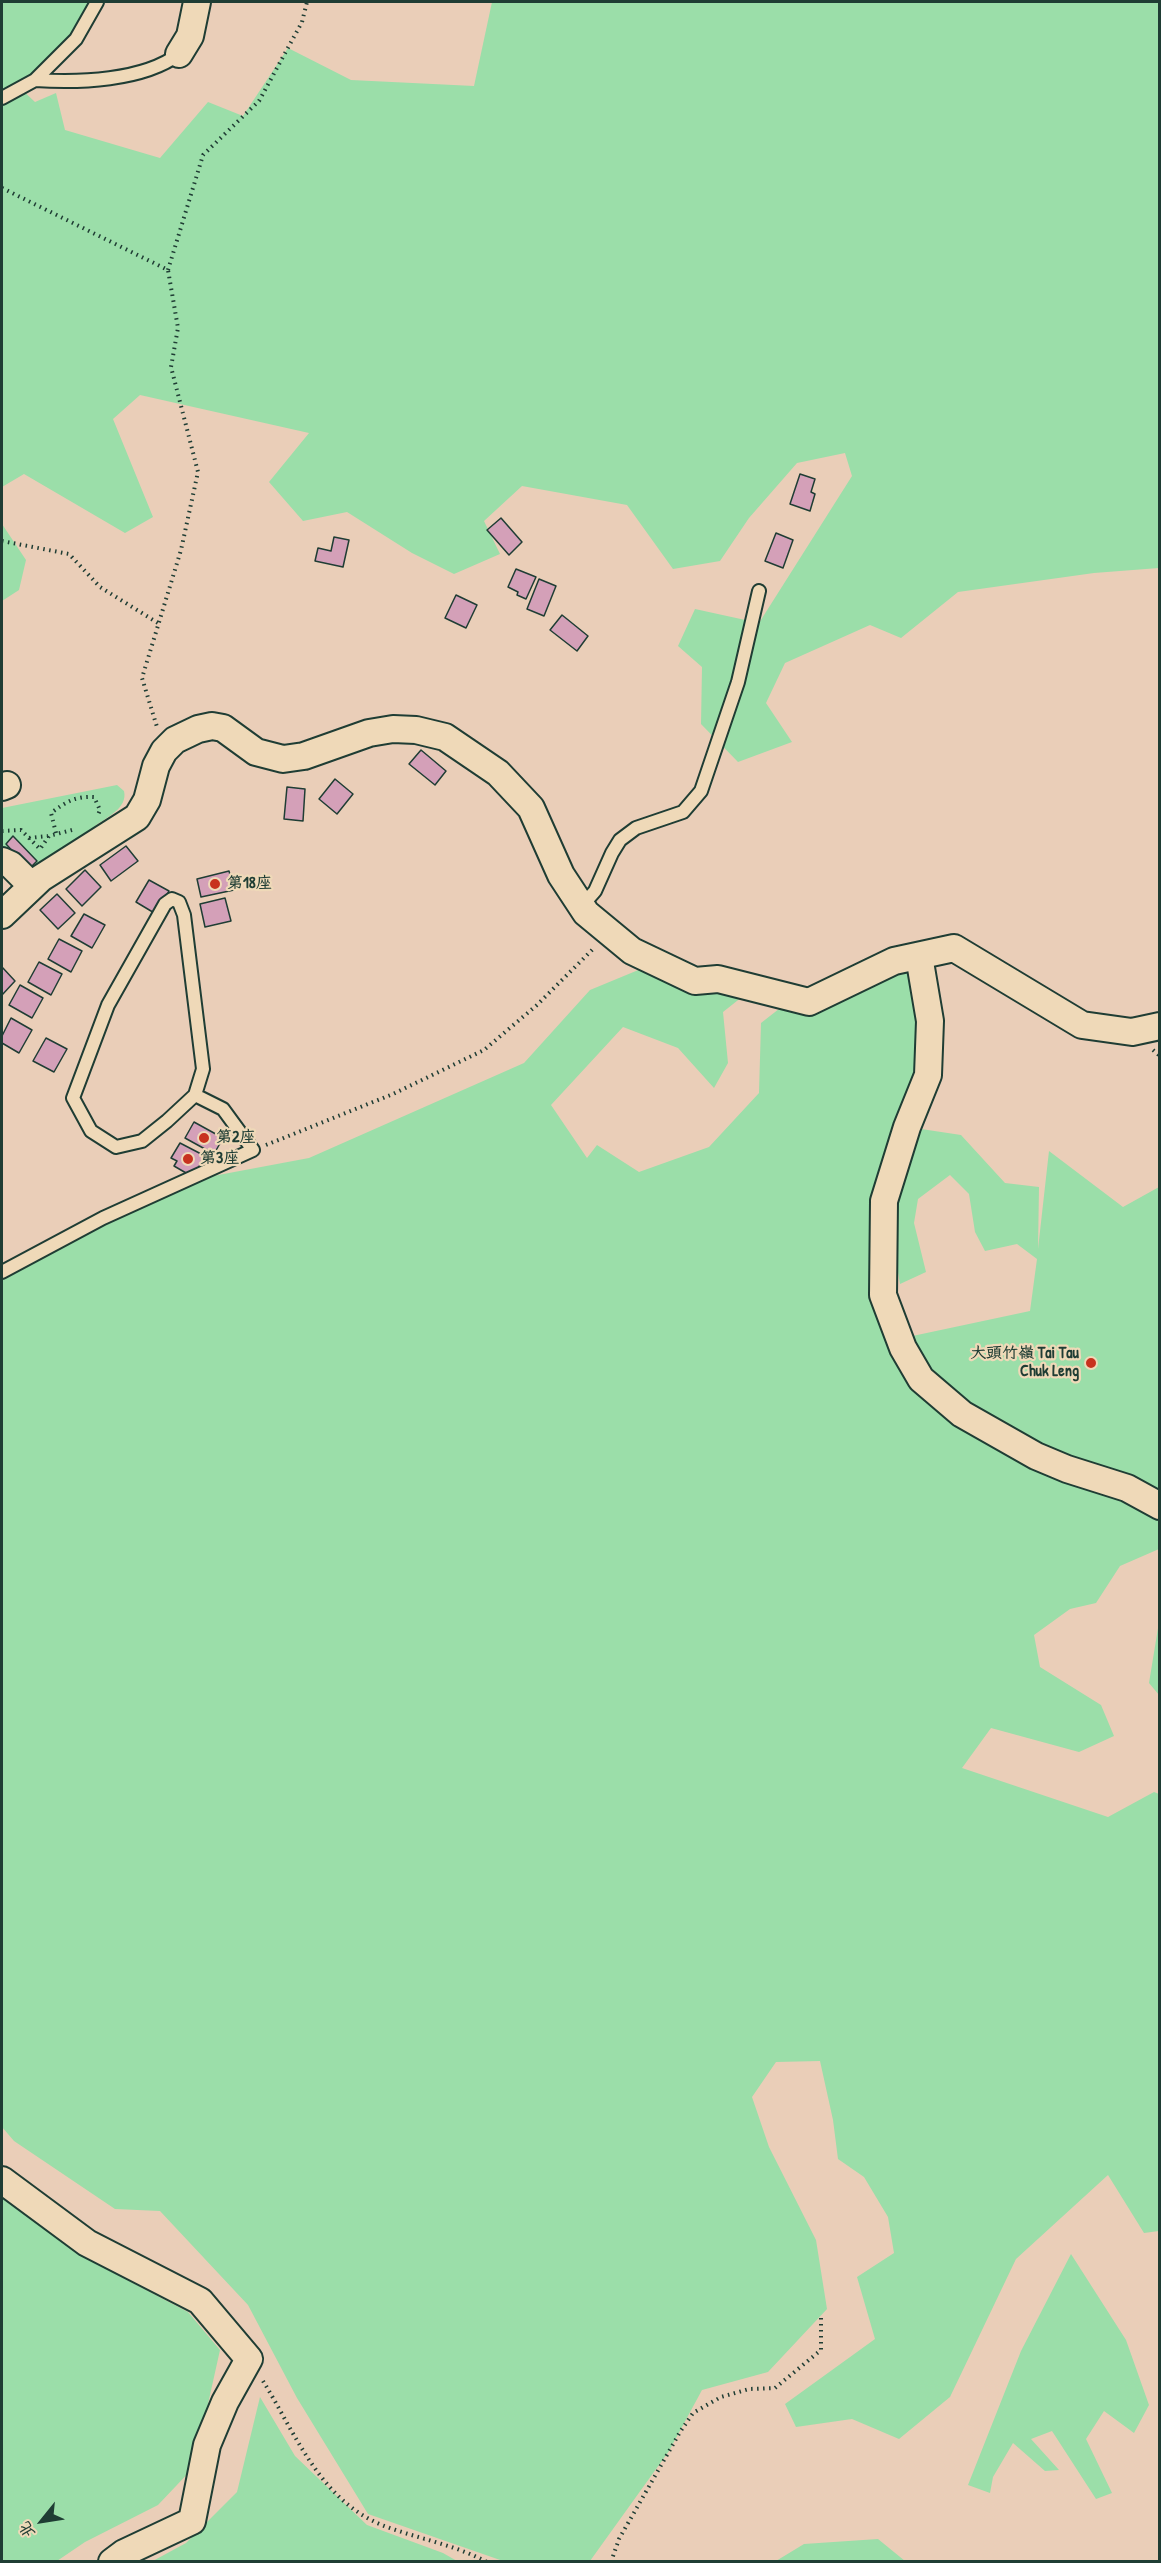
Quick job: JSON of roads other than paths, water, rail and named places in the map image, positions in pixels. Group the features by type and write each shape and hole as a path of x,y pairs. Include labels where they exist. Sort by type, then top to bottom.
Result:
{"street":[{"path":"179,54 190,36 197,2"},
{"path":"2,915 32,886 137,817 147,800 156,766 164,751 190,732 212,726 223,728 256,752 283,759 304,756 382,731 405,729 437,734 490,766 524,798 537,818 561,875 581,907 632,951 695,981 718,979 809,1002 894,962 954,948 1082,1025 1132,1032 1160,1026"},
{"path":"2,861 11,865 32,886"},
{"path":"919,956 930,1021 928,1075 907,1127 884,1201 883,1294 903,1348 921,1379 962,1414 1036,1456 1067,1469 1127,1488 1160,1506"},
{"path":"2,2180 87,2243 200,2301 249,2359 225,2402 207,2445 192,2522 124,2553 112,2562"}],"lane":[{"path":"2,98 35,80 76,39 97,2"},
{"path":"35,80 70,83 129,74 167,63 179,54"},
{"path":"581,907 595,891 620,840 636,828 683,812 701,791 738,682 759,591"},
{"path":"172,899 179,902 183,915 203,1069 195,1095 142,1141 117,1147 92,1131 73,1098 108,1005 165,904 172,899"},
{"path":"2,1272 103,1218 254,1150 223,1109 195,1095"}],"place":[{"name":"第18座","path":"215,884"},
{"name":"第2座","path":"204,1138"},
{"name":"第3座","path":"188,1159"},
{"name":"大頭竹嶺 Tai Tau Chuk Leng","path":"1091,1363"}]}
